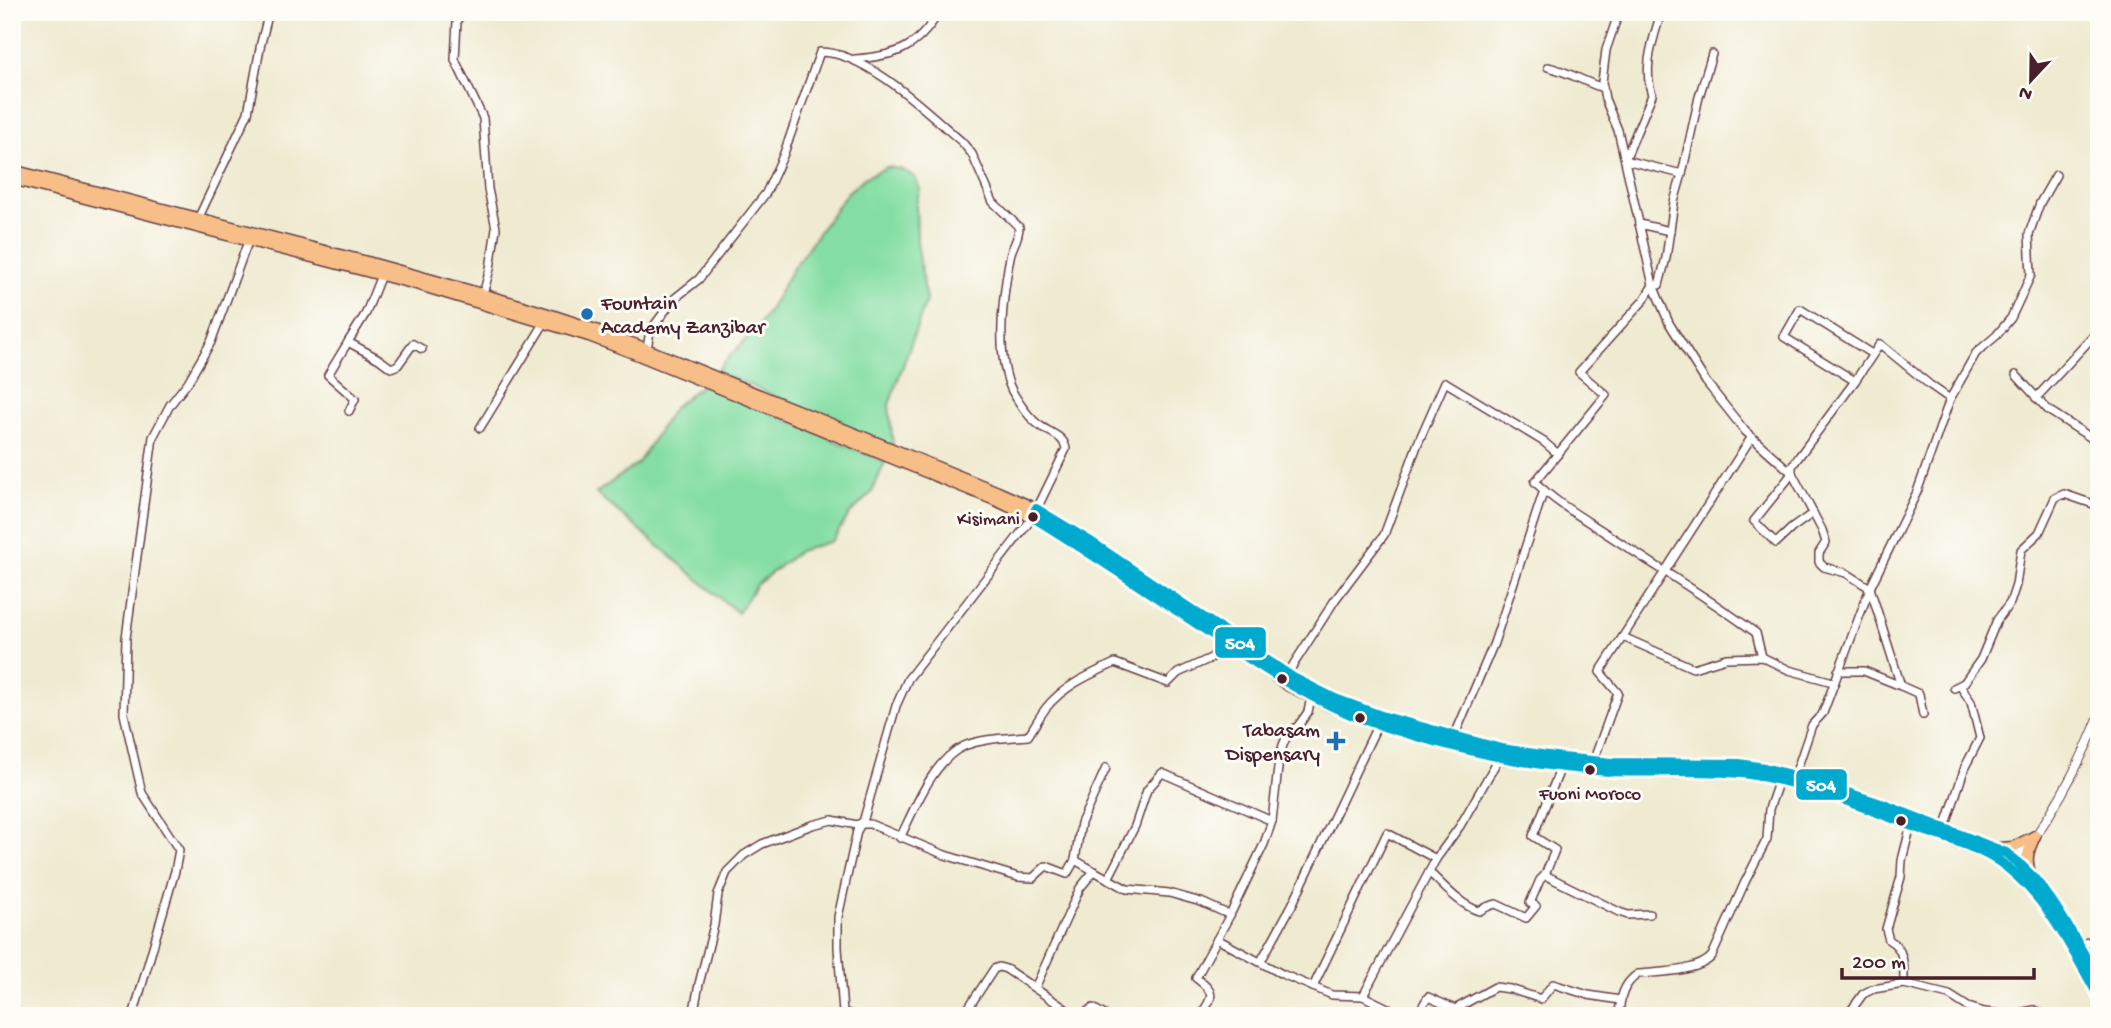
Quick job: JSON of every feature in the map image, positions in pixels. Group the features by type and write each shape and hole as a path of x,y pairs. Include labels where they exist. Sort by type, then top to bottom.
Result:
{"main road":[{"path":"12,170 197,221 483,294 592,328 647,349 701,375"},
{"path":"12,179 197,221 248,239 545,322 701,375 1035,513 1089,541 1311,697 1378,724 1499,758 1561,767 1610,771 1738,773 1779,780 1859,805 2011,862 2053,920 2099,996"},
{"path":"1035,513 1227,645 1284,678 1381,716 1501,749 1593,762 1739,764 1795,775 1945,828 1988,846 2029,872"},
{"path":"1988,846 2014,847 2035,836"},
{"path":"2035,836 2026,863 2029,872 2052,903 2099,981"}],"street":[{"path":"197,221 248,113 269,12"},
{"path":"462,12 457,20 455,60 484,118 488,189 496,228 483,294"},
{"path":"854,59 882,57 907,48 930,27 939,12"},
{"path":"1619,12 1606,50 1602,82 1605,99 1618,130 1653,285 1669,323 1706,382 1751,438 1792,473 1826,542 1819,553 1819,562 1824,567 1846,573 1870,588 1901,686"},
{"path":"1625,160 1652,95 1647,81 1648,54 1660,16"},
{"path":"647,349 650,331 674,299 699,279 766,193 783,156 820,52 854,59 876,71 962,142 972,154 993,202 1019,227 1018,239 1012,245 1004,295 1003,365 1012,390 1023,407 1038,425 1061,438 1066,449 1035,513 908,679 896,706 863,821 857,831 838,917 842,1014 855,1016"},
{"path":"1653,285 1659,285 1674,202 1712,54"},
{"path":"1548,67 1560,69 1603,88"},
{"path":"1625,160 1682,174"},
{"path":"1795,775 1812,725 1823,713 1870,588 1917,492 1950,399 1976,353 1996,336 2011,318 2032,275 2029,234 2040,203 2056,175"},
{"path":"1639,224 1670,231"},
{"path":"133,1016 179,850 142,793 124,714 126,638 153,437 170,405 188,382 211,342 248,239"},
{"path":"349,411 355,399 328,375 366,313 381,275"},
{"path":"1653,285 1644,300 1579,372 1606,395 1535,482 1756,633 1762,657"},
{"path":"1855,381 1784,337 1800,309 1872,354"},
{"path":"480,428 545,322"},
{"path":"2036,398 2099,330"},
{"path":"348,342 391,368 398,365 413,344 422,349"},
{"path":"1812,513 1776,543 1754,521 1792,473 1792,466 1880,344 1950,399"},
{"path":"2016,375 2048,410 2099,443"},
{"path":"1284,678 1335,600 1384,535 1444,382 1544,442 1558,454"},
{"path":"1593,762 1618,693 1600,672 1751,438"},
{"path":"1454,737 1494,643 1544,490"},
{"path":"1945,828 1965,767 1980,738 1971,702 1957,687 1964,683 1981,659 1997,621 2010,603 2016,585 2021,550 2039,533 2055,498 2064,494 2099,506"},
{"path":"1622,637 1693,668 1726,658 1762,657 1789,670 1833,682"},
{"path":"900,838 922,794 948,755 965,745 1028,736 1047,706 1061,693 1082,678 1115,663 1168,683 1178,673 1211,658 1227,645"},
{"path":"1838,671 1864,671 1919,694 1923,715"},
{"path":"1200,1016 1212,999 1212,994 1206,985 1196,978 1264,844 1272,821 1283,745 1288,733 1298,726 1308,712 1311,697"},
{"path":"2011,862 2035,836 2087,748 2099,716"},
{"path":"1261,961 1292,905 1378,724"},
{"path":"1363,996 1436,859 1460,826 1499,758"},
{"path":"1429,873 1473,909 1482,911 1489,905 1496,904 1526,918 1536,906 1531,903 1555,850 1533,836 1561,767"},
{"path":"693,1016 714,925 718,894 727,872 744,855 762,844 832,820 855,825 870,824 975,866 1026,879 1038,875 1046,866 1067,874 1075,860 1081,823 1106,768"},
{"path":"1108,879 1135,826 1147,790 1162,773 1272,821"},
{"path":"1619,1016 1620,1000 1627,983 1638,975 1696,967 1707,963 1712,956 1767,839 1769,809 1779,780"},
{"path":"1904,984 1902,956 1896,943 1889,940 1886,929 1901,877 1902,860 1911,824"},
{"path":"1313,987 1387,833 1436,859"},
{"path":"1075,860 1127,889 1169,893 1201,902 1230,915"},
{"path":"1035,988 1080,888 1094,871"},
{"path":"1545,874 1619,912 1628,915 1649,914"},
{"path":"2078,947 2099,937"},
{"path":"1217,939 1282,974 1332,995 1363,996 1404,1016"},
{"path":"963,1016 996,967 1006,969 1064,1010 1078,1016 1093,1008 1106,1016"},
{"path":"1455,1009 1495,987 1541,999 1553,984 1588,995 1620,1000"},
{"path":"1846,1016 1863,994 1873,989 1904,984 1949,995 1968,1007 1984,1012 2010,1015 2034,1010 2048,1016"},
{"path":"1409,1016 1420,1010 1428,997 1455,1009 1483,1016"}],"green space":[{"path":"887,167 910,174 916,179 920,190 916,203 917,242 926,301 889,405 893,447 716,371 756,329 793,268 847,193 864,178"},
{"path":"703,384 885,462 872,492 849,515 832,541 799,551 756,585 738,613 596,493 638,463 674,407"}],"transit line":[{"name":"504","path":"2099,981 2047,895 2006,853 1881,804 1764,768 1739,764 1611,763 1562,758 1501,749 1381,716 1335,699 1293,678 1089,541 1036,509 1033,517 1265,669 1330,705 1377,724 1434,741 1521,761 1580,769 1733,772 1772,778 1836,796 1976,849 2007,867 2048,910 2099,996"}],"place":[{"name":"Fountain Academy Zanzibar","path":"587,314"},
{"name":"Kisimani","path":"1033,517"},
{"name":"Tabasam Dispensary","path":"1336,741"},
{"name":"Fuoni Moroco","path":"1590,770"}]}
